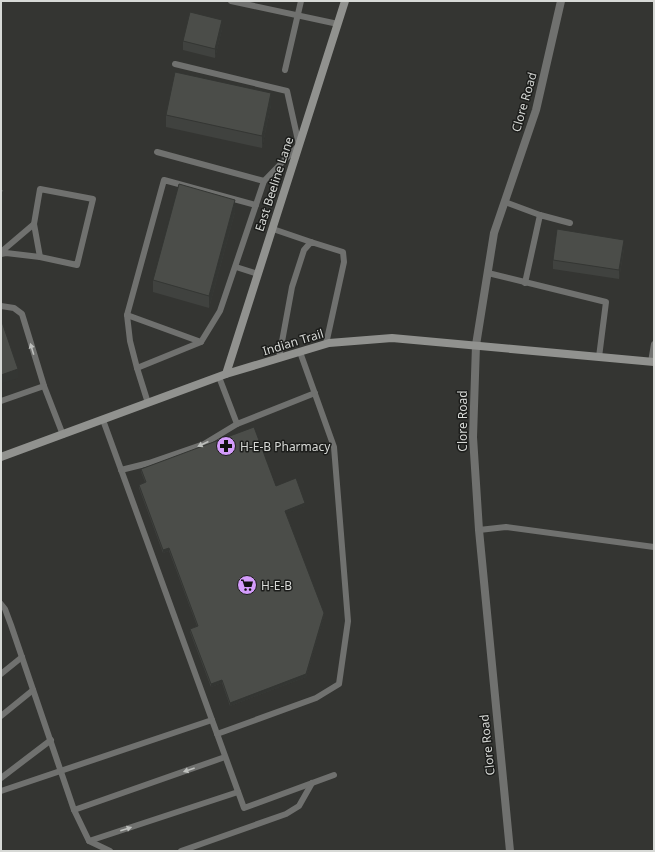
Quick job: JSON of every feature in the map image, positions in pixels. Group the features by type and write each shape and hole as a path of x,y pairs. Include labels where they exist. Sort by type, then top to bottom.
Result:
{"street":[{"name":"East Beeline Lane","path":"223,376 273,229 345,1"},
{"name":"Clore Road","path":"510,851 479,530 473,437 476,345 494,233 536,110 561,1"},
{"name":"Indian Trail","path":"1,457 223,376 326,344 392,338 653,362"}],"lane":[{"path":"231,1 338,24"},
{"path":"284,70 301,1"},
{"path":"136,368 201,342 220,311 264,181 299,145 287,91 175,64"},
{"path":"157,152 264,181"},
{"path":"148,403 136,368 130,341 127,315 164,180 256,205"},
{"path":"1,253 40,257 77,265 93,199 40,189 34,224 40,257"},
{"path":"504,202 540,215 570,223"},
{"path":"525,282 540,215"},
{"path":"1,253 34,224"},
{"path":"273,229 342,252 344,262 326,344"},
{"path":"279,358 292,287 304,250 311,242"},
{"path":"236,267 258,274"},
{"path":"488,273 606,302 599,357"},
{"path":"1,306 14,308 22,314 44,386 63,435"},
{"path":"127,315 201,342"},
{"path":"653,362 654,344"},
{"path":"217,734 316,698 338,684 348,621 334,447 300,352"},
{"path":"223,376 237,424"},
{"path":"1,401 44,386"},
{"path":"121,470 149,463 204,444 237,424 315,394"},
{"path":"103,420 244,808 334,775"},
{"path":"479,530 506,527 654,547"},
{"path":"1,604 5,609 34,690 74,810 89,841 110,851"},
{"path":"1,674 22,657"},
{"path":"1,716 34,690"},
{"path":"1,791 212,720"},
{"path":"2,775 51,740"},
{"path":"74,810 225,757"},
{"path":"181,851 286,814 299,806 312,783"},
{"path":"89,841 238,792"}],"building":[{"path":"190,12 222,20 215,49 183,41"},
{"path":"175,72 271,93 262,136 166,115"},
{"path":"179,184 235,200 209,296 153,280"},
{"path":"557,229 624,240 619,270 553,260"},
{"path":"2,322 18,369 1,375 1,323"},
{"name":"H-E-B","path":"254,427 276,486 296,478 305,503 285,511 324,613 306,674 230,703 222,680 211,684 190,629 198,626 169,548 163,550 139,485 146,482 141,469"}],"place":[{"name":"H-E-B Pharmacy","path":"226,446"},
{"name":"H-E-B","path":"247,585"}]}
